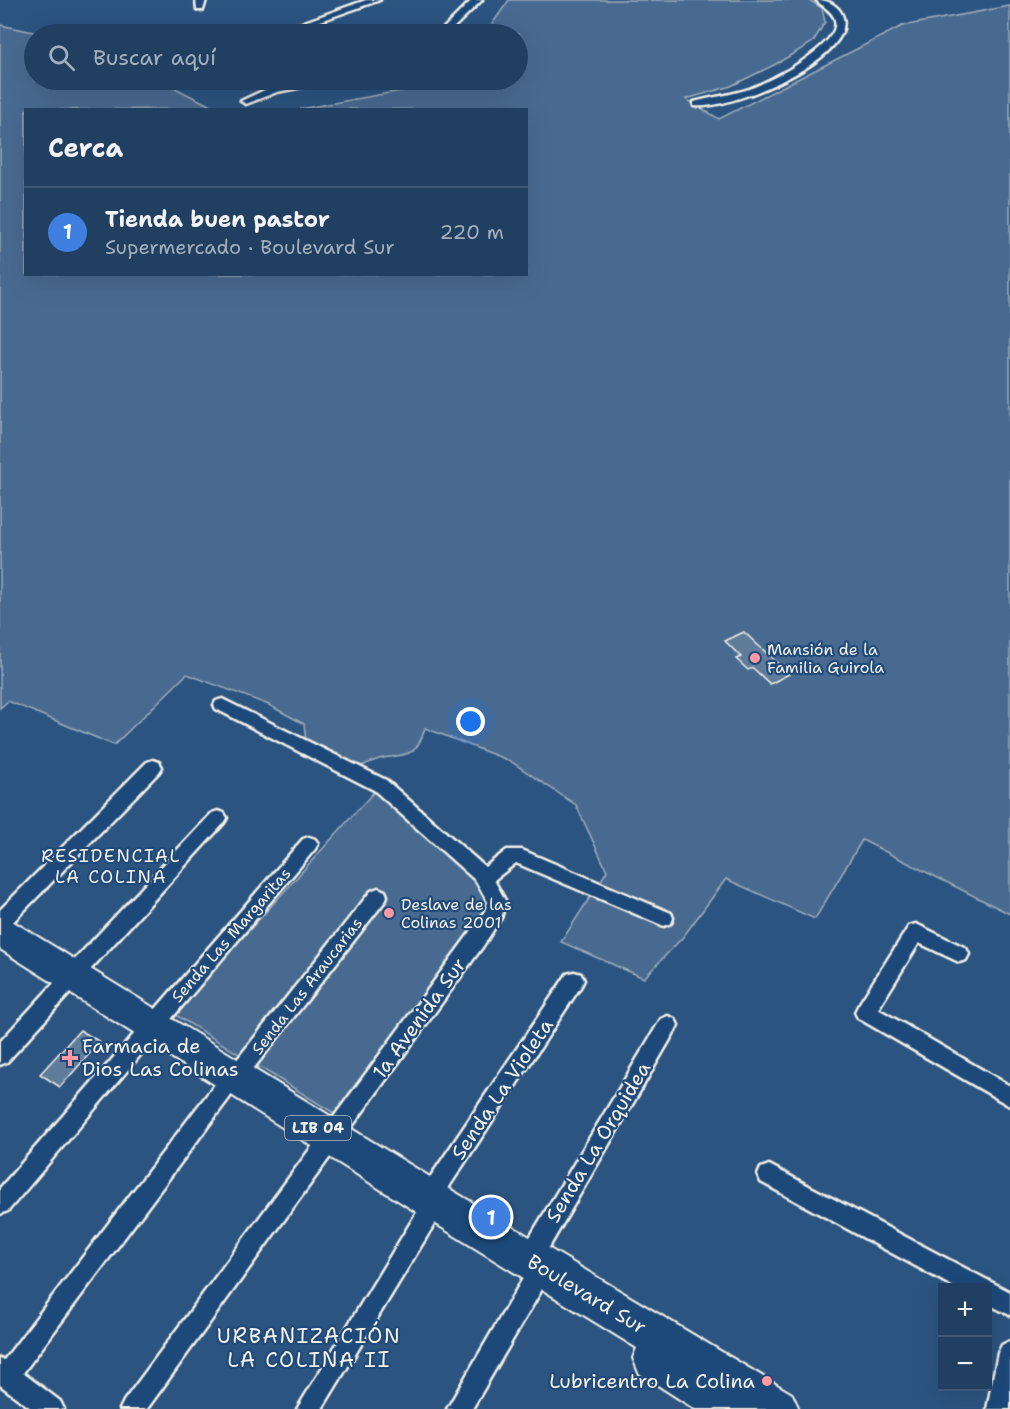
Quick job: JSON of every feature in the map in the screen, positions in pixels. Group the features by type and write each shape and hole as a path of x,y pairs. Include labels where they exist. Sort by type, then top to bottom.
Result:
{"highway":[{"name":"Boulevard Sur","path":"0,931 67,981 428,1208 531,1271 777,1409"},
{"name":"Boulevard Sur","path":"0,950 67,981"},
{"name":"Boulevard Sur","path":"531,1271 734,1409"}],"street":[{"path":"305,24 375,0"},
{"path":"452,24 477,0"},
{"path":"698,104 765,87 823,53 840,32 841,23 837,13 821,0"},
{"path":"246,101 273,90"},
{"name":"1a Avenida Sur","path":"132,1409 327,1145 494,913 498,902 484,878 372,780 222,705"},
{"path":"0,922 153,767"},
{"path":"0,1056 218,818"},
{"name":"Senda Las Margaritas","path":"0,1204 309,844"},
{"path":"484,878 513,855 664,918"},
{"name":"Senda Las Araucarias","path":"3,1372 378,896"},
{"path":"959,954 916,932 865,1012 1010,1097"},
{"name":"Senda La Violeta","path":"309,1409 428,1208 574,980"},
{"name":"Senda La Orquidea","path":"459,1409 531,1271 668,1025"},
{"path":"769,1175 972,1283"},
{"path":"992,1295 1010,1304"},
{"path":"999,1409 1010,1353"},
{"path":"3,1372 52,1409"}],"shaded area":[{"path":"509,0 809,0 822,8 825,22 813,42 776,64 731,86 686,99 719,119 902,26 1010,6 1010,914 862,840 815,919 726,879 683,937 644,978 561,942 607,871 576,805 510,761 425,728 419,744 411,752 380,759 356,768 306,742 304,724 269,705 187,674 114,745 8,701 0,708 0,25 24,30 24,90 179,90 215,108 24,108 24,276 528,276 528,108 306,108 406,90 528,90 528,24 492,24"},
{"path":"380,785 492,888 491,917 345,1120 174,1014"}],"building":[{"name":"Mansión de la Familia Guirola","path":"744,632 789,674 770,684 753,668 748,670 736,659 741,657 725,641"},
{"name":"Farmacia de Dios Las Colinas","path":"80,1030 100,1042 60,1087 40,1074"}],"place":[{"name":"Mansión de la Familia Guirola","path":"755,658"},
{"name":"Deslave de las Colinas 2001","path":"389,913"},
{"name":"Farmacia de Dios Las Colinas","path":"70,1058"},
{"name":"Tienda buen pastor","path":"491,1217"},
{"name":"Lubricentro La Colina","path":"767,1381"}],"district":[{"name":"RESIDENCIAL LA COLINA","path":"111,866"},
{"name":"URBANIZACIÓN LA COLINA II","path":"309,1348"}]}
